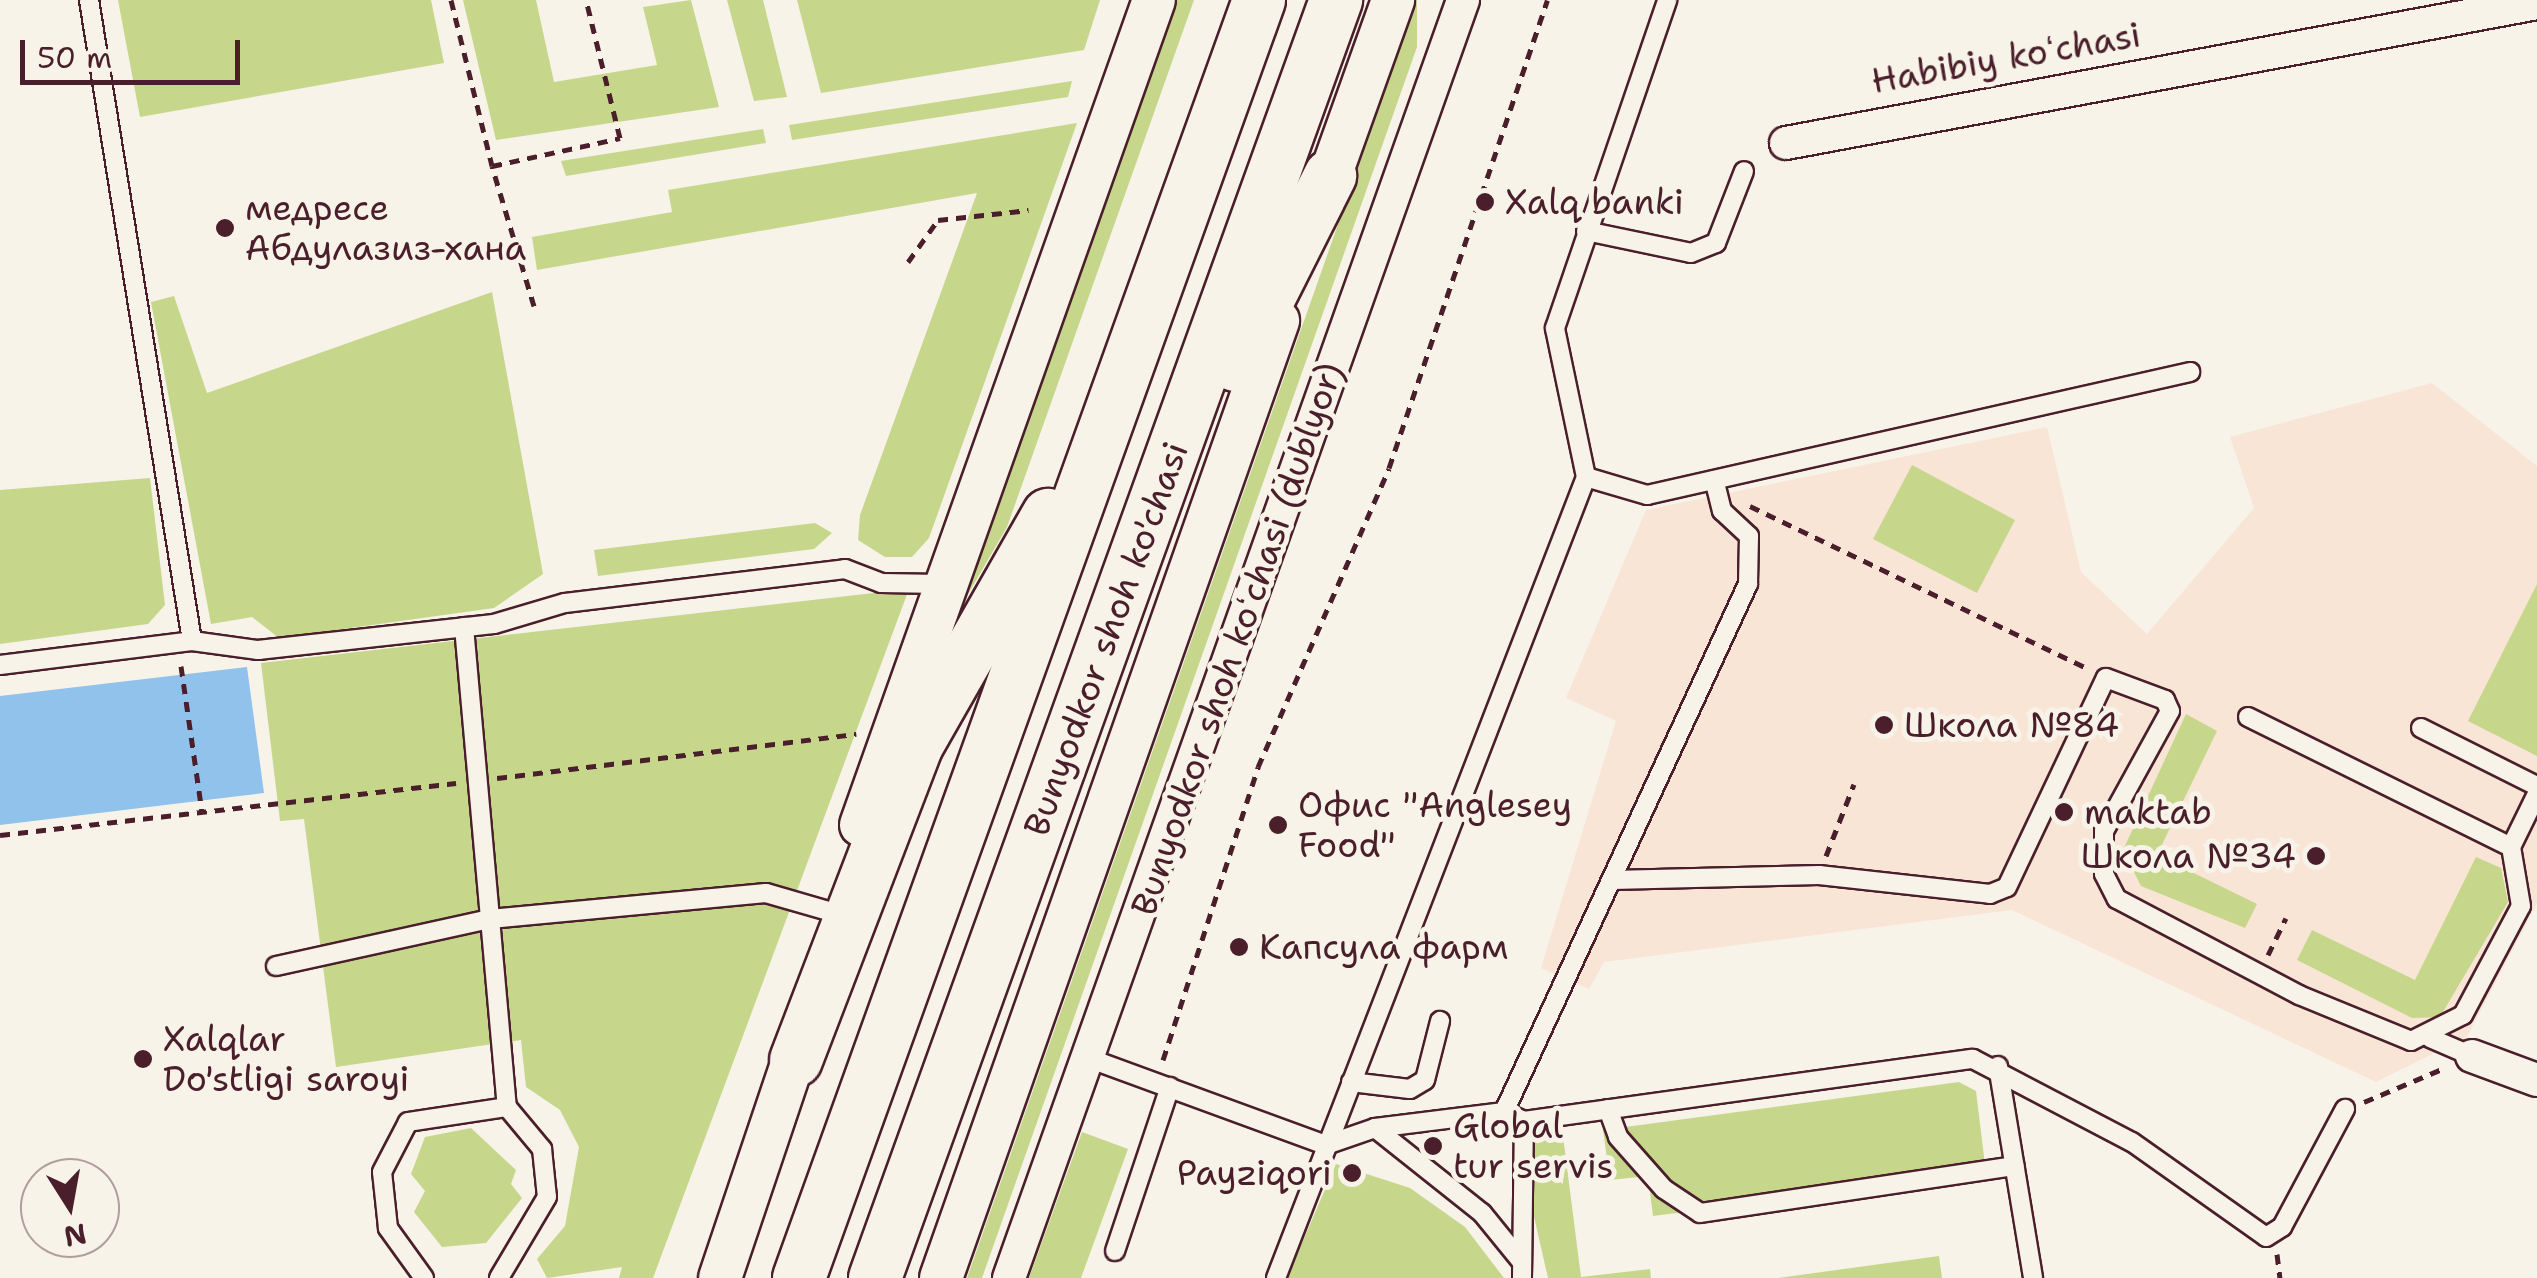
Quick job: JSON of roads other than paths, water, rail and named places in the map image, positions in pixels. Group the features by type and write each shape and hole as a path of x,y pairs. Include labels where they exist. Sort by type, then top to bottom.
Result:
{"main road":[{"path":"799,1278 1259,0"},
{"name":"Bunyodkor shoh ko'chasi","path":"875,1278 1336,0"},
{"path":"1103,647 1330,176"},
{"path":"796,1060 917,746 960,658 1106,420"}],"street":[{"path":"720,1278 796,1060 832,912 940,584 1154,0"},
{"name":"Bunyodkor shoh koʻchasi (dublyor)","path":"941,1278 1393,0"},
{"name":"Bunyodkor shoh koʻchasi (dublyor)","path":"1008,1278 1463,0"},
{"name":"Habibiy koʻchasi","path":"1786,143 2394,15 2537,3"},
{"path":"2472,1056 2537,1080"}],"lane":[{"path":"89,0 185,642"},
{"path":"1276,1278 1586,478 1555,328 1667,0"},
{"path":"1586,231 1691,253 1716,244 1744,170"},
{"path":"1586,478 1646,495 2190,372"},
{"path":"1504,1112 1748,584 1749,536 1722,511 1714,480"},
{"path":"0,665 185,642 258,650 464,627 565,603 845,568 881,584 940,584"},
{"path":"464,627 507,1108 542,1149 546,1197 499,1278"},
{"path":"1612,880 1819,875 1990,894 2007,887 2106,678 2166,700 2170,711 2104,830 2104,874 2126,909 2390,1039 2430,1038 2472,1056"},
{"path":"2248,717 2510,848"},
{"path":"2421,728 2537,786"},
{"path":"2430,1038 2462,1015 2521,906 2510,848 2537,794"},
{"path":"276,966 490,920 766,893 832,912"},
{"path":"1351,1082 1410,1089 1425,1080 1440,1021"},
{"path":"1088,1058 1326,1144 1375,1128 1504,1112 1524,1120 1972,1059 1998,1066 2132,1142 2266,1237 2282,1227 2345,1110"},
{"path":"1998,1066 2033,1278"},
{"path":"1115,1250 1163,1085"},
{"path":"424,1278 388,1228 382,1172 408,1122 507,1108"},
{"path":"1608,1109 1618,1137 1664,1189 1700,1213 2014,1166"},
{"path":"1521,1269 1524,1120"},
{"path":"1375,1128 1482,1213 1521,1269"}],"water":[{"path":"247,667 264,793 0,825 0,696"}],"place":[{"name":"Xalq banki","path":"1485,202"},
{"name":"медресе Абдулазиз-хана","path":"225,228"},
{"name":"Школа №84","path":"1884,725"},
{"name":"maktab","path":"2064,812"},
{"name":"Офис \"Anglesey Food\"","path":"1278,825"},
{"name":"Школа №34","path":"2316,856"},
{"name":"Капсула фарм","path":"1239,947"},
{"name":"Xalqlar Do'stligi saroyi","path":"143,1059"},
{"name":"Global tur servis","path":"1433,1146"},
{"name":"Payziqori","path":"1352,1173"}]}
